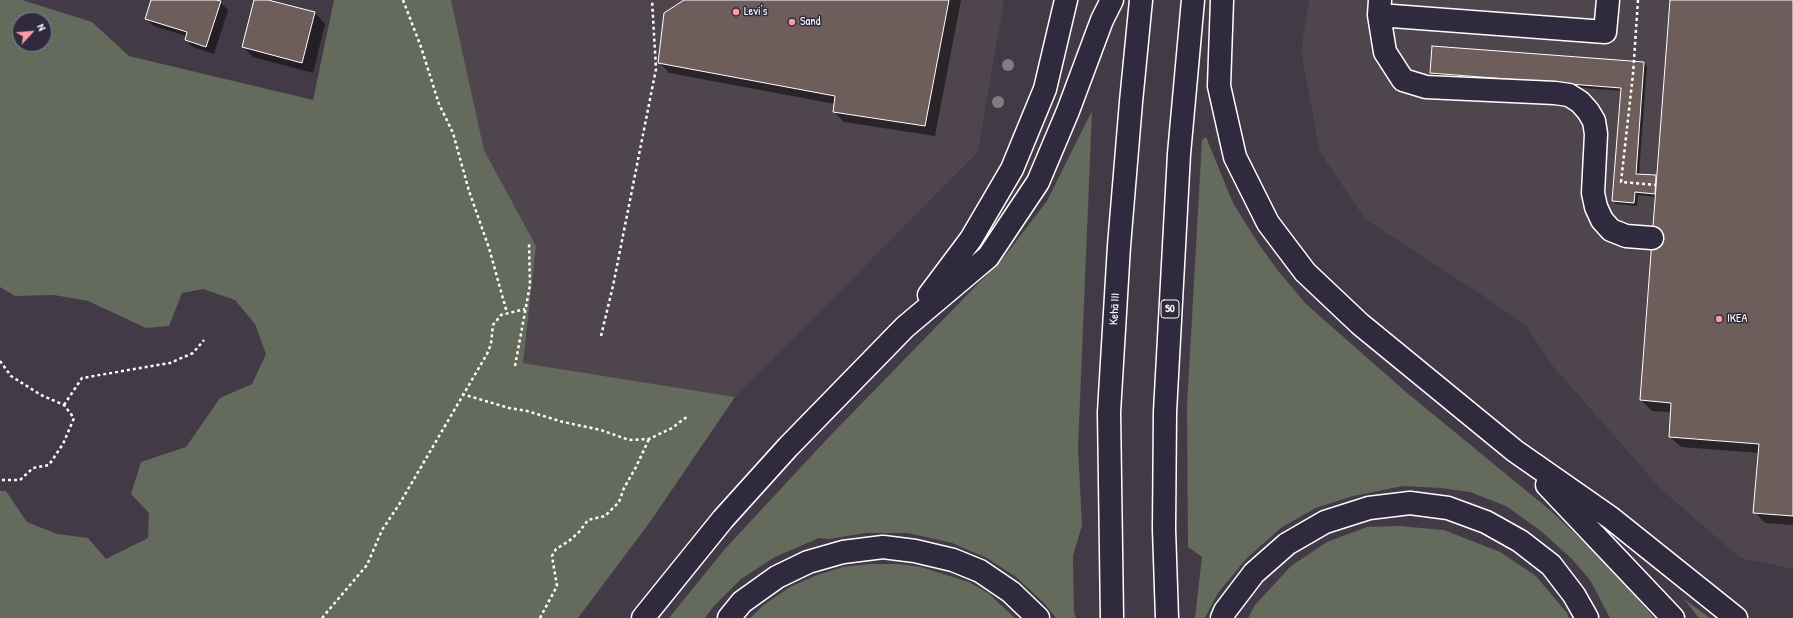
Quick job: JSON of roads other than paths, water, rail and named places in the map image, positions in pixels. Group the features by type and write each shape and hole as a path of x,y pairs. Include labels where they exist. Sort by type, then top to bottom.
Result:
{"main road":[{"path":"905,327 971,239 1012,169 1045,89 1066,0"},
{"path":"643,618 723,519 763,475 905,327 988,257 1038,182 1068,111 1102,20 1112,0"},
{"name":"Kehä III","path":"1112,618 1109,412 1119,246 1141,0"},
{"name":"50","path":"1167,618 1164,529 1165,412 1179,154 1193,0"},
{"path":"1222,0 1219,86 1236,157 1268,223 1305,272 1360,324 1515,451 1611,518 1736,618"},
{"path":"1608,0 1605,32 1379,7 1385,52 1403,80 1426,87 1562,94 1569,95 1580,102 1594,121 1596,134 1593,193 1596,207 1602,220 1611,230 1626,236 1652,238"},
{"path":"1515,451 1673,618"},
{"path":"1222,618 1225,611 1254,573 1287,544 1325,522 1369,508 1410,503 1448,508 1486,522 1520,541 1551,565 1574,595 1587,618"},
{"path":"729,618 742,602 777,577 808,562 843,552 883,547 915,551 953,560 980,571 1011,592 1038,618"},
{"path":"649,618 661,595"}],"place":[{"name":"Levi's","path":"736,12"},
{"name":"Sand","path":"792,22"},
{"name":"IKEA","path":"1719,319"}]}
